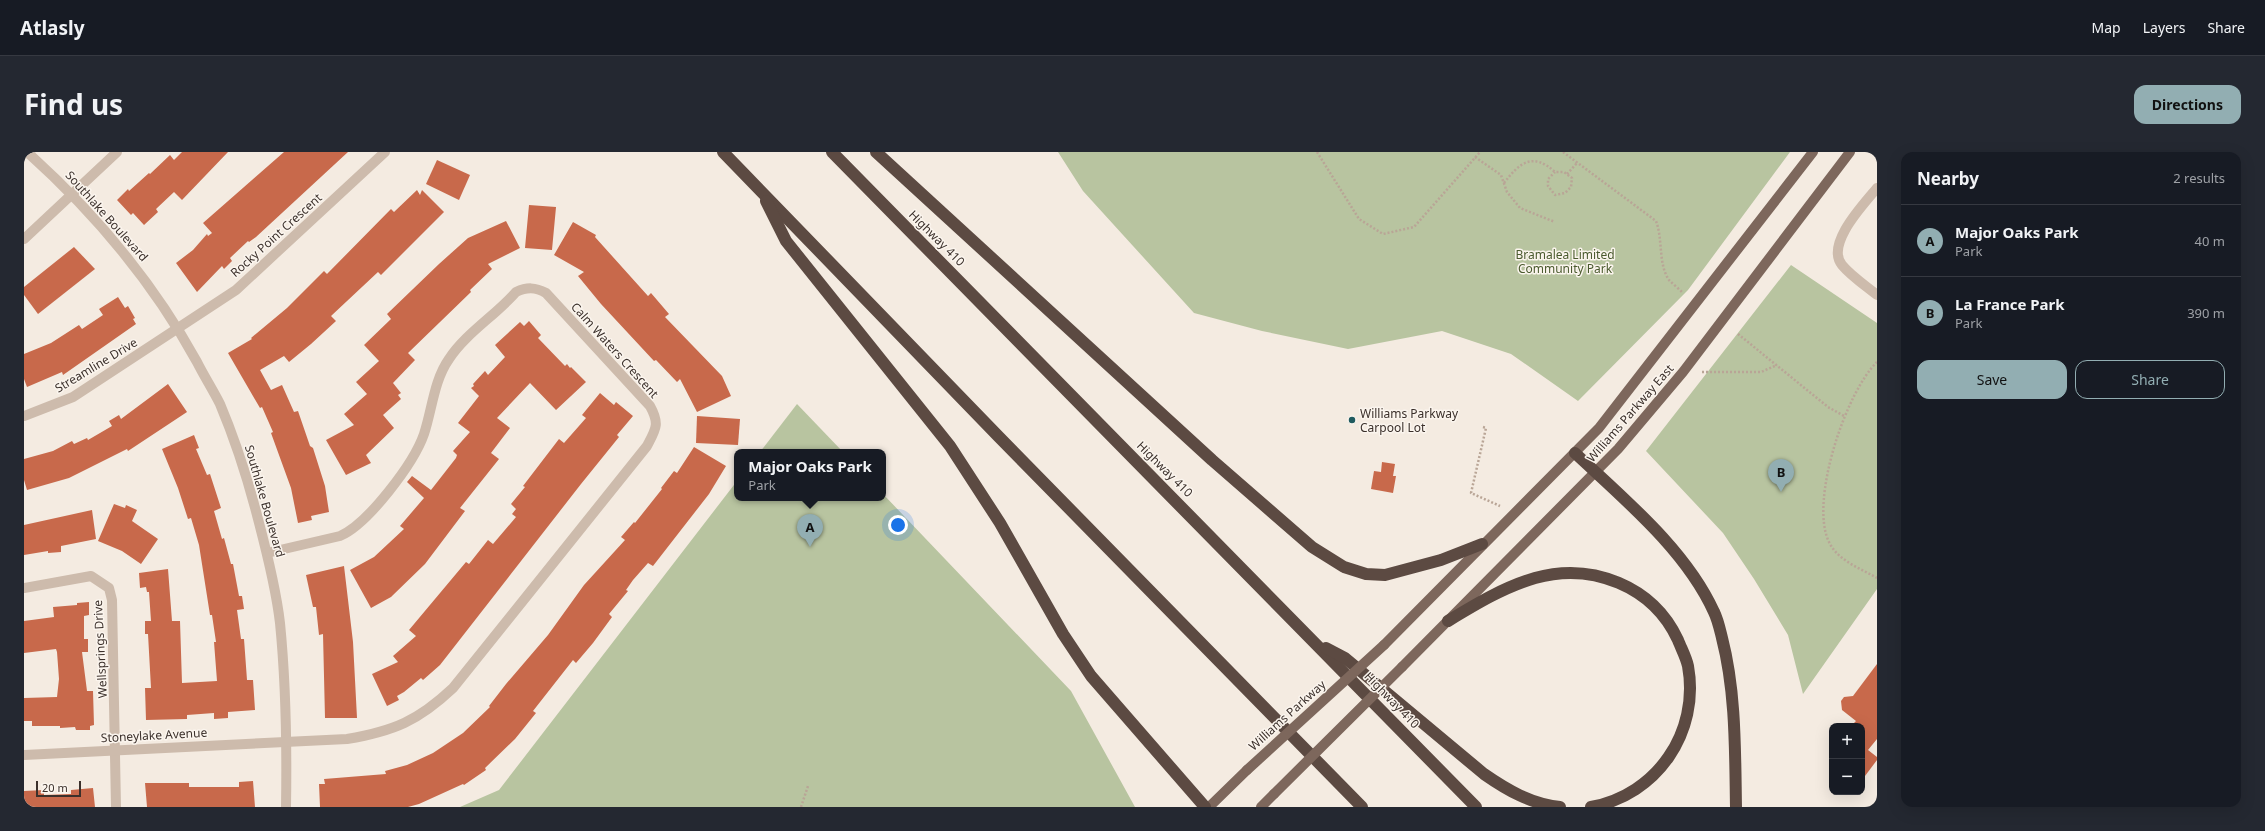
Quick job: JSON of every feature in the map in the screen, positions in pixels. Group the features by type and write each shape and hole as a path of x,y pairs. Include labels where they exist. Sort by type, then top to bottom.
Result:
{"highway":[{"path":"723,152 1010,449 1362,807"},
{"name":"Highway 410","path":"832,152 1476,807"},
{"path":"876,152 1212,460 1312,547 1344,567 1366,574 1385,575 1441,560 1482,544"},
{"path":"762,191 786,241 950,446 1000,523 1063,634 1091,676 1205,807"},
{"path":"1575,453 1678,556 1699,584 1715,613 1729,665 1735,761 1736,807"},
{"path":"1448,621 1486,599 1536,578 1554,575 1582,574 1625,584 1639,592 1656,608 1673,629 1688,664 1690,680 1688,706 1678,741 1669,757 1653,776 1639,787 1615,801 1590,807"},
{"path":"1317,644 1346,658 1453,750 1506,789 1527,799 1560,807"}],"main road":[{"name":"Williams Parkway East","path":"1384,644 1599,428 1635,384 1813,152"},
{"name":"Williams Parkway East","path":"1261,807 1618,449 1683,372 1850,152"},
{"name":"Williams Parkway","path":"1209,807 1246,770 1384,644"}],"street":[{"name":"Southlake Boulevard","path":"27,152 72,193 128,258 178,329 219,403 236,445 267,553 280,622 286,742 286,807"},
{"path":"24,239 118,152"},
{"name":"Rocky Point Crescent","path":"178,329 250,278 385,152"},
{"path":"1877,188 1845,229 1837,249 1841,264 1877,296"},
{"name":"Calm Waters Crescent","path":"267,553 340,536 350,532 370,513 416,454 424,435 440,378 449,359 516,292 523,289 530,288 546,293 650,406 657,419 655,431 647,446 454,688 436,705 396,728 372,735 347,739 286,742"},
{"name":"Streamline Drive","path":"24,416 73,397 178,329"},
{"name":"Wellsprings Drive","path":"24,588 91,576 109,588 112,600 116,750"},
{"name":"Stoneylake Avenue","path":"24,755 286,742"},
{"path":"116,750 116,807"}],"path":[{"path":"1317,152 1359,219 1382,234 1414,227 1480,152"},
{"path":"1563,152 1656,221 1661,232 1664,269 1669,280 1683,293"},
{"path":"1504,183 1522,160 1535,156 1548,162 1555,172"},
{"path":"1475,157 1501,175 1507,192 1520,208 1555,222"},
{"path":"1567,174 1577,163"},
{"path":"1555,172 1564,172 1572,178 1571,187 1565,192 1556,195 1548,186 1548,179 1555,172"},
{"path":"1738,334 1828,406 1844,416"},
{"path":"1877,362 1844,416 1828,466 1823,516 1828,541 1839,556 1877,578"},
{"path":"1702,372 1761,372 1777,365"},
{"path":"1483,427 1486,428 1471,493 1500,506"},
{"path":"801,807 808,786"}],"green space":[{"name":"Bramalea Limited Community Park","path":"1058,152 1790,152 1688,290 1578,401 1511,354 1442,331 1348,349 1262,331 1194,313 1083,191"},
{"path":"1791,265 1877,323 1877,589 1803,694 1788,635 1754,579 1723,533 1646,451"},
{"path":"797,404 840,449 762,449"},
{"path":"734,485 734,501 886,501 886,497 1071,691 1135,807 460,807 499,790"}],"building":[{"path":"182,152 228,152 182,200 174,192 156,209 158,212 144,225 133,213 131,215 117,200 128,189 129,191 149,173 150,174 170,155 174,160"},
{"path":"284,152 348,152 256,237 249,242 248,241 230,258 232,261 224,269 222,266 197,292 176,263 193,250 207,234 208,236 212,233 203,223"},
{"path":"437,160 470,175 459,200 426,184"},
{"path":"417,190 420,195 422,190 444,212 381,275 378,272 331,316 336,321 311,344 289,362 284,356 260,370 271,390 282,385 294,412 298,411 310,446 313,448 325,486 329,512 311,516 312,520 298,523 291,488 271,433 273,432 262,407 260,408 228,353 252,339 251,338 287,308 324,271 327,274 391,209 394,212"},
{"path":"529,205 556,207 552,250 525,248"},
{"path":"506,221 520,248 488,264 492,269 470,290 471,292 408,353 415,360 393,383 401,393 398,395 401,399 383,415 394,428 366,455 371,463 346,475 326,440 354,425 344,414 367,394 356,382 379,361 364,345 391,319 387,314 468,238"},
{"path":"573,222 596,235 595,237 648,296 651,293 669,314 665,317 722,376 731,396 697,412 680,379 677,382 656,360 654,361 601,304 578,276 584,272 554,255"},
{"path":"74,247 95,269 38,314 24,295 24,287"},
{"path":"118,297 125,308 128,306 135,318 133,319 136,324 63,375 62,372 27,387 24,379 24,354 51,343 79,325 82,329 103,315 99,309"},
{"path":"529,321 541,335 538,338 565,366 567,364 570,368 571,367 586,382 556,410 530,383 497,418 510,428 491,453 499,459 460,508 465,511 425,564 391,597 371,608 350,570 374,557 404,529 400,526 424,498 407,482 412,476 431,490 456,458 457,455 453,451 470,432 458,423 479,396 471,388 474,386 473,384 485,371 488,375 505,357 495,345 520,322 524,326"},
{"path":"168,384 187,412 128,451 127,449 69,478 27,490 24,480 24,459 53,451 72,441 74,444 87,438 88,440 112,426 109,421 119,415 121,419"},
{"path":"600,393 614,405 616,402 633,416 617,435 619,437 440,665 423,680 421,678 397,696 399,700 387,706 372,674 398,662 393,656 416,636 409,630 466,562 469,564 488,540 493,544 516,517 512,514 516,509 511,504 525,487 523,486 559,439 564,443 586,418 582,415"},
{"path":"697,416 740,419 738,445 696,443"},
{"path":"194,435 199,448 196,449 207,475 210,474 221,508 214,511 222,539 224,538 231,564 233,564 239,596 242,596 244,609 237,610 241,639 244,639 247,680 253,680 255,710 228,712 228,718 214,719 214,713 187,715 187,719 146,720 145,688 151,688 148,634 145,634 145,621 151,621 149,592 147,592 146,587 140,588 139,573 168,569 172,621 180,621 182,683 217,681 214,642 216,642 212,615 210,615 199,545 191,518 188,519 178,488 162,449"},
{"path":"694,447 726,466 709,494 653,566 648,563 633,580 626,590 628,591 609,614 612,617 593,643 576,663 573,660 533,711 536,713 515,739 485,768 486,770 464,785 463,784 419,804 408,807 320,807 319,784 325,784 324,779 386,774 385,771 407,765 433,753 463,733 490,707 489,706 506,684 548,635 584,585 625,540 621,537 634,522 635,523 662,489 661,488 674,471 677,473"},
{"path":"1382,462 1395,464 1393,476 1396,476 1393,493 1371,489 1374,471 1381,472"},
{"path":"114,504 125,508 126,505 137,510 132,521 158,539 141,564 122,551 98,541"},
{"path":"92,510 96,539 61,546 61,552 48,553 48,551 24,555 24,525"},
{"path":"344,566 353,642 357,718 325,718 323,634 319,635 316,607 313,607 306,575"},
{"path":"89,602 89,615 84,616 84,639 88,639 88,652 82,652 87,691 93,691 94,725 90,726 90,730 76,730 75,727 60,728 60,726 32,726 32,721 24,721 24,698 57,697 59,679 57,652 56,649 24,653 24,621 54,617 53,607 77,605 77,603"},
{"path":"1877,664 1877,739 1868,750 1877,757 1877,760 1865,776 1865,723 1854,723 1856,721 1842,710 1841,701 1844,697 1853,696"},
{"path":"253,781 255,807 147,807 145,783 189,783 189,787 239,787 239,782"},
{"path":"93,788 95,807 24,807 24,791 44,790 44,795 71,794 71,790"}],"place":[{"name":"Williams Parkway Carpool Lot","path":"1352,420"},
{"name":"La France Park","path":"1781,492"},
{"name":"Major Oaks Park","path":"810,547"}]}
